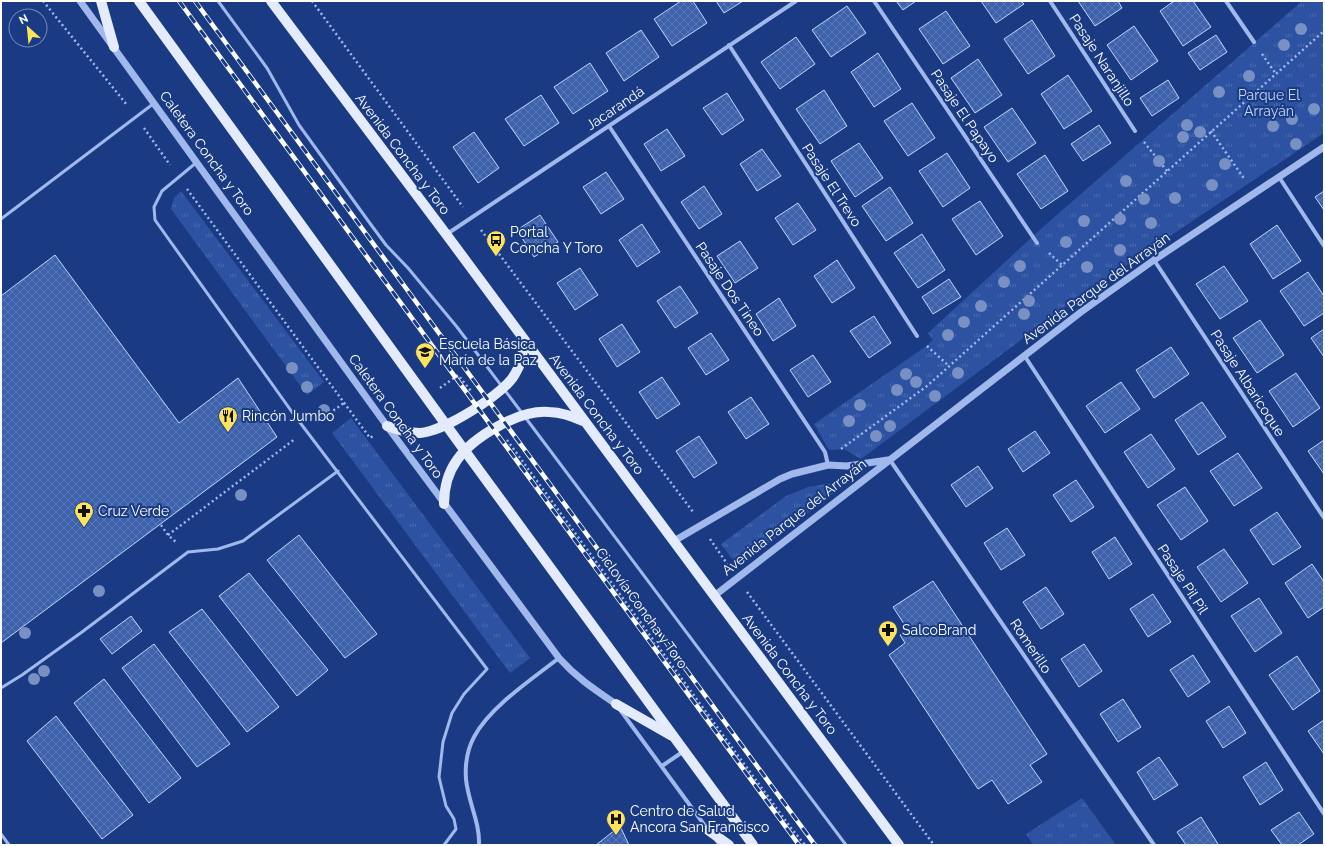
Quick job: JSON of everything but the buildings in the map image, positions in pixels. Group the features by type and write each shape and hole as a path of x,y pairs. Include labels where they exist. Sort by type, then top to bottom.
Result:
{"main road":[{"path":"101,1 114,47"},
{"path":"139,1 753,845"},
{"name":"Avenida Concha y Toro","path":"271,1 446,234 899,845"},
{"path":"387,426 410,432 421,433 446,425 465,415 504,388 515,375 523,353 523,339"},
{"path":"444,504 444,489 449,474 456,461 465,451 509,420 534,412 549,411 564,414 586,423"},
{"path":"616,704 676,739"},
{"path":"708,830 729,845"}],"street":[{"name":"Caletera Concha y Toro","path":"80,1 387,426 558,658 584,683 616,704 708,830"},
{"name":"Jacarandá","path":"446,234 796,1"},
{"name":"Pasaje El Papayo","path":"874,1 1036,243"},
{"name":"Pasaje Naranjillo","path":"1050,1 1135,131"},
{"path":"1226,1 1254,42"},
{"name":"Pasaje El Trevo","path":"730,45 917,336"},
{"name":"Pasaje Dos Tineo","path":"609,126 825,452 828,465"},
{"name":"Avenida Parque del Arrayán","path":"714,596 1086,308 1154,260 1324,147"},
{"path":"1278,177 1324,246"},
{"name":"Pasaje Albaricoque","path":"1154,260 1324,518"},
{"name":"Pasaje Pil Pil","path":"1024,355 1324,814"},
{"name":"Avenida Parque del Arrayán","path":"674,541 780,479 792,474 828,465 847,466 890,460"},
{"name":"Romerillo","path":"890,460 1154,845"},
{"path":"479,845 480,834 466,781 465,768 468,752 474,737 494,711 558,658"},
{"path":"662,766 685,751"}],"lane":[{"path":"218,1 267,68 290,110 308,137 386,245 408,268 457,327 504,388 846,845"},
{"path":"1,219 155,103"},
{"path":"197,162 162,191 154,207 155,220 292,412 487,669 464,694 452,713 443,742 439,777 446,806 454,819 456,829 444,845"},
{"path":"1,688 22,675 82,632 188,552 218,549 243,541 338,471"},
{"path":"708,830 719,845"},
{"path":"1,834 9,845"}],"path":[{"path":"312,1 471,218 701,525 736,578 934,845"},
{"path":"825,452 833,455 927,386 1324,31"},
{"path":"1254,42 1276,74"},
{"path":"1135,131 1167,171"},
{"path":"1211,132 1254,193"},
{"path":"917,336 949,366"},
{"path":"464,383 481,404"},
{"path":"168,534 344,403"},
{"name":"Ciclovía Concha y Toro","path":"497,427 791,828 806,845"},
{"path":"161,524 168,534 188,552"}],"green space":[{"name":"Parque El Arrayán","path":"1302,1 1324,1 1324,133 1076,299 861,459 844,449 829,450 814,424 925,347 933,340 928,333 1043,227"},
{"path":"181,191 324,382 307,395 171,209 174,198"},
{"path":"351,418 530,658 510,673 332,433"},
{"path":"850,480 738,567 721,544 786,496 808,487"},
{"path":"1082,798 1116,845 1033,845 1026,834"}],"railway":[{"path":"179,1 799,845"},
{"path":"195,1 815,845"}],"place":[{"name":"Portal Concha Y Toro","path":"496,257"},
{"name":"Escuela Básica María de la Paz","path":"425,369"},
{"name":"Rincón Jumbo","path":"228,433"},
{"name":"Cruz Verde","path":"84,528"},
{"name":"SalcoBrand","path":"888,647"},
{"name":"Centro de Salud Ancora San Francisco","path":"616,836"}]}
